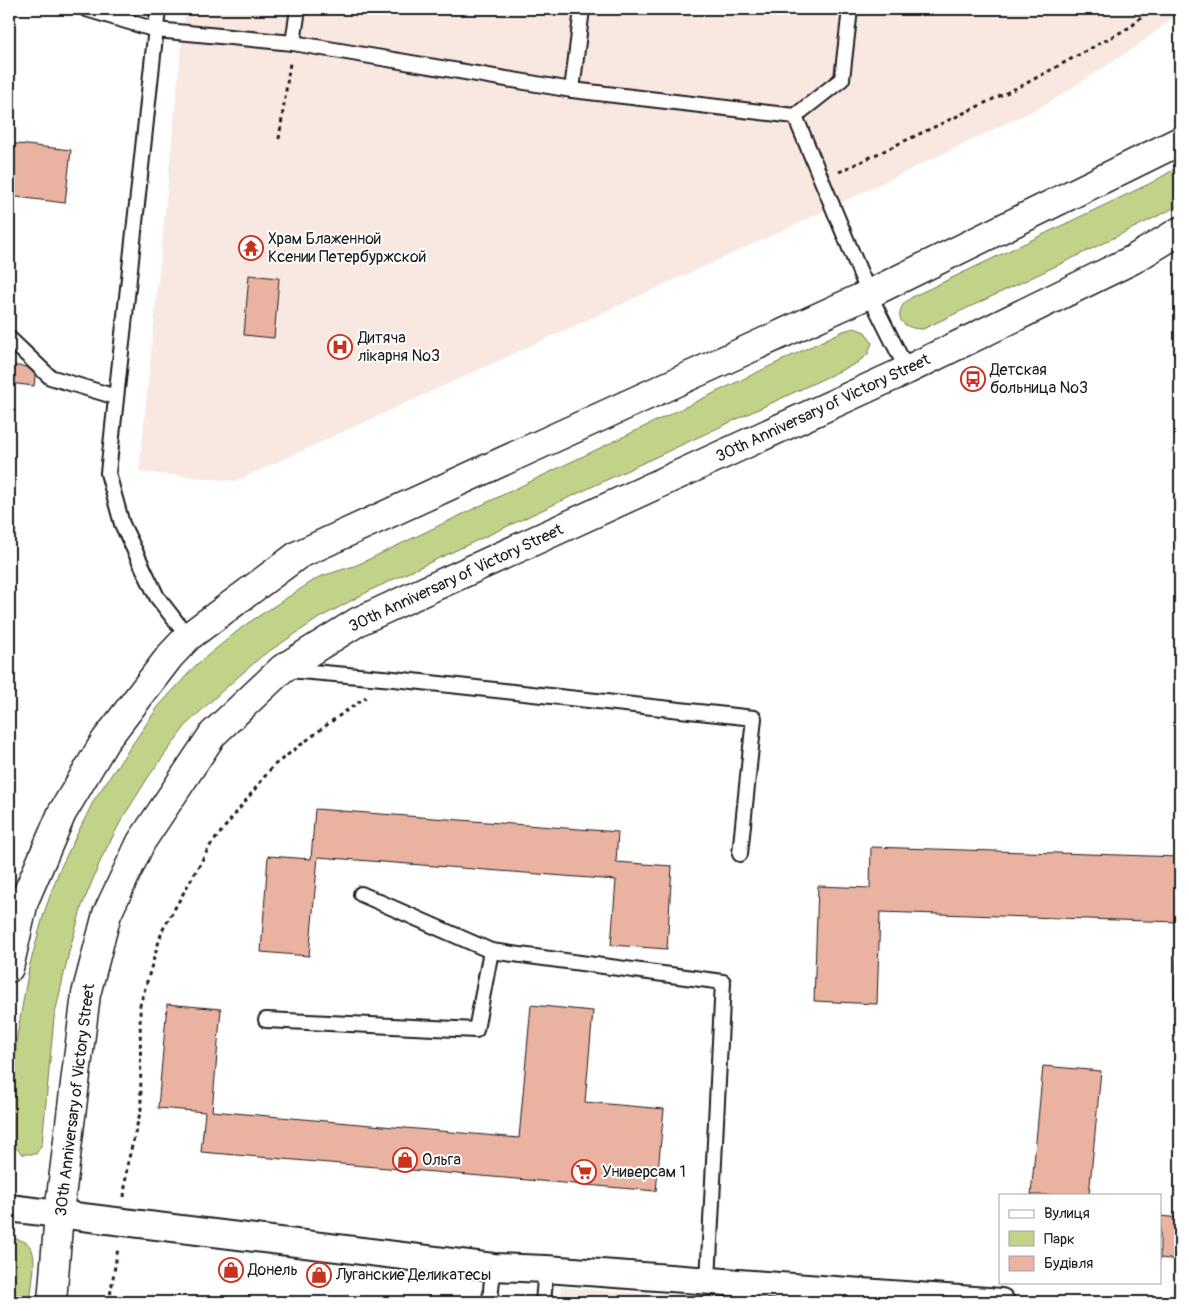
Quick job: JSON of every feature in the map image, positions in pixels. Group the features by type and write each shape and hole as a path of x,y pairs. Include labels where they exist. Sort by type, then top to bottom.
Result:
{"street":[{"path":"9,968 24,901 62,813 105,741 170,656 188,637 298,555 869,294 1180,140"},
{"name":"30th Anniversary of Victory Street","path":"52,1302 59,1213 86,994 107,914 141,842 213,734 282,669 359,621 907,370 1132,260 1180,231"},
{"path":"9,1208 493,1267 546,1269 1001,1302"}],"lane":[{"path":"86,9 156,30 293,43 572,90 795,116 842,79 850,9"},
{"path":"158,9 108,473 122,524 156,597 188,637"},
{"path":"293,43 298,9"},
{"path":"572,90 582,9"},
{"path":"795,116 869,294 907,370"},
{"path":"9,338 50,377 116,397"},
{"path":"282,669 394,679 754,718 740,854"},
{"path":"361,894 491,951 723,982 708,1281"},
{"path":"266,1020 476,1030 491,951"},
{"path":"490,1302 493,1267"},
{"path":"543,1302 546,1269"}],"path":[{"path":"822,179 1023,85 1132,26 1149,9"},
{"path":"279,139 293,43"},
{"path":"109,1302 118,1254 127,1166 140,1109 140,1005 162,932 210,846 273,766 336,718 394,679"}],"shaded area":[{"name":"Дитяча лікарня №3","path":"185,9 1180,9 1180,13 1134,48 1047,104 801,222 236,481 139,472"},
{"path":"561,1287 746,1302 559,1302"}],"green space":[{"path":"1180,166 1180,205 923,329 910,327 900,319 902,307 912,297 1151,183"},
{"path":"854,328 865,332 872,343 868,354 857,363 373,589 319,618 262,656 187,724 149,776 122,819 102,857 82,906 54,1018 42,1144 36,1154 22,1154 17,1149 12,1143 9,1129 17,1036 29,968 44,913 59,871 94,800 158,707 196,665 245,625 319,577 357,565 843,331"},
{"path":"16,1239 28,1244 33,1255 34,1268 30,1302 9,1302 9,1241"}],"building":[{"path":"9,143 71,150 65,203 9,196"},
{"path":"249,275 279,278 274,338 244,335"},
{"path":"9,365 36,368 34,386 9,383"},
{"path":"315,809 618,832 616,862 672,866 667,949 611,945 616,880 318,857 309,956 261,952 268,856 311,859"},
{"path":"871,847 1180,857 1180,1012 1174,1012 1177,922 880,912 877,1004 814,1001 818,886 870,888"},
{"path":"167,1004 221,1009 212,1111 519,1138 531,1005 593,1011 585,1102 664,1109 656,1191 201,1152 205,1112 158,1108"},
{"path":"1043,1066 1101,1071 1089,1194 1031,1194"},
{"path":"1162,1216 1180,1218 1180,1260 1162,1258"}],"place":[{"name":"Храм Блаженной Ксении Петербуржской","path":"251,248"},
{"name":"Дитяча лікарня №3","path":"340,347"},
{"name":"Детская больница №3","path":"973,379"},
{"name":"Ольга","path":"405,1160"},
{"name":"Универсам 1","path":"584,1172"},
{"name":"Донель","path":"231,1270"},
{"name":"Луганские Деликатесы","path":"319,1275"}]}
